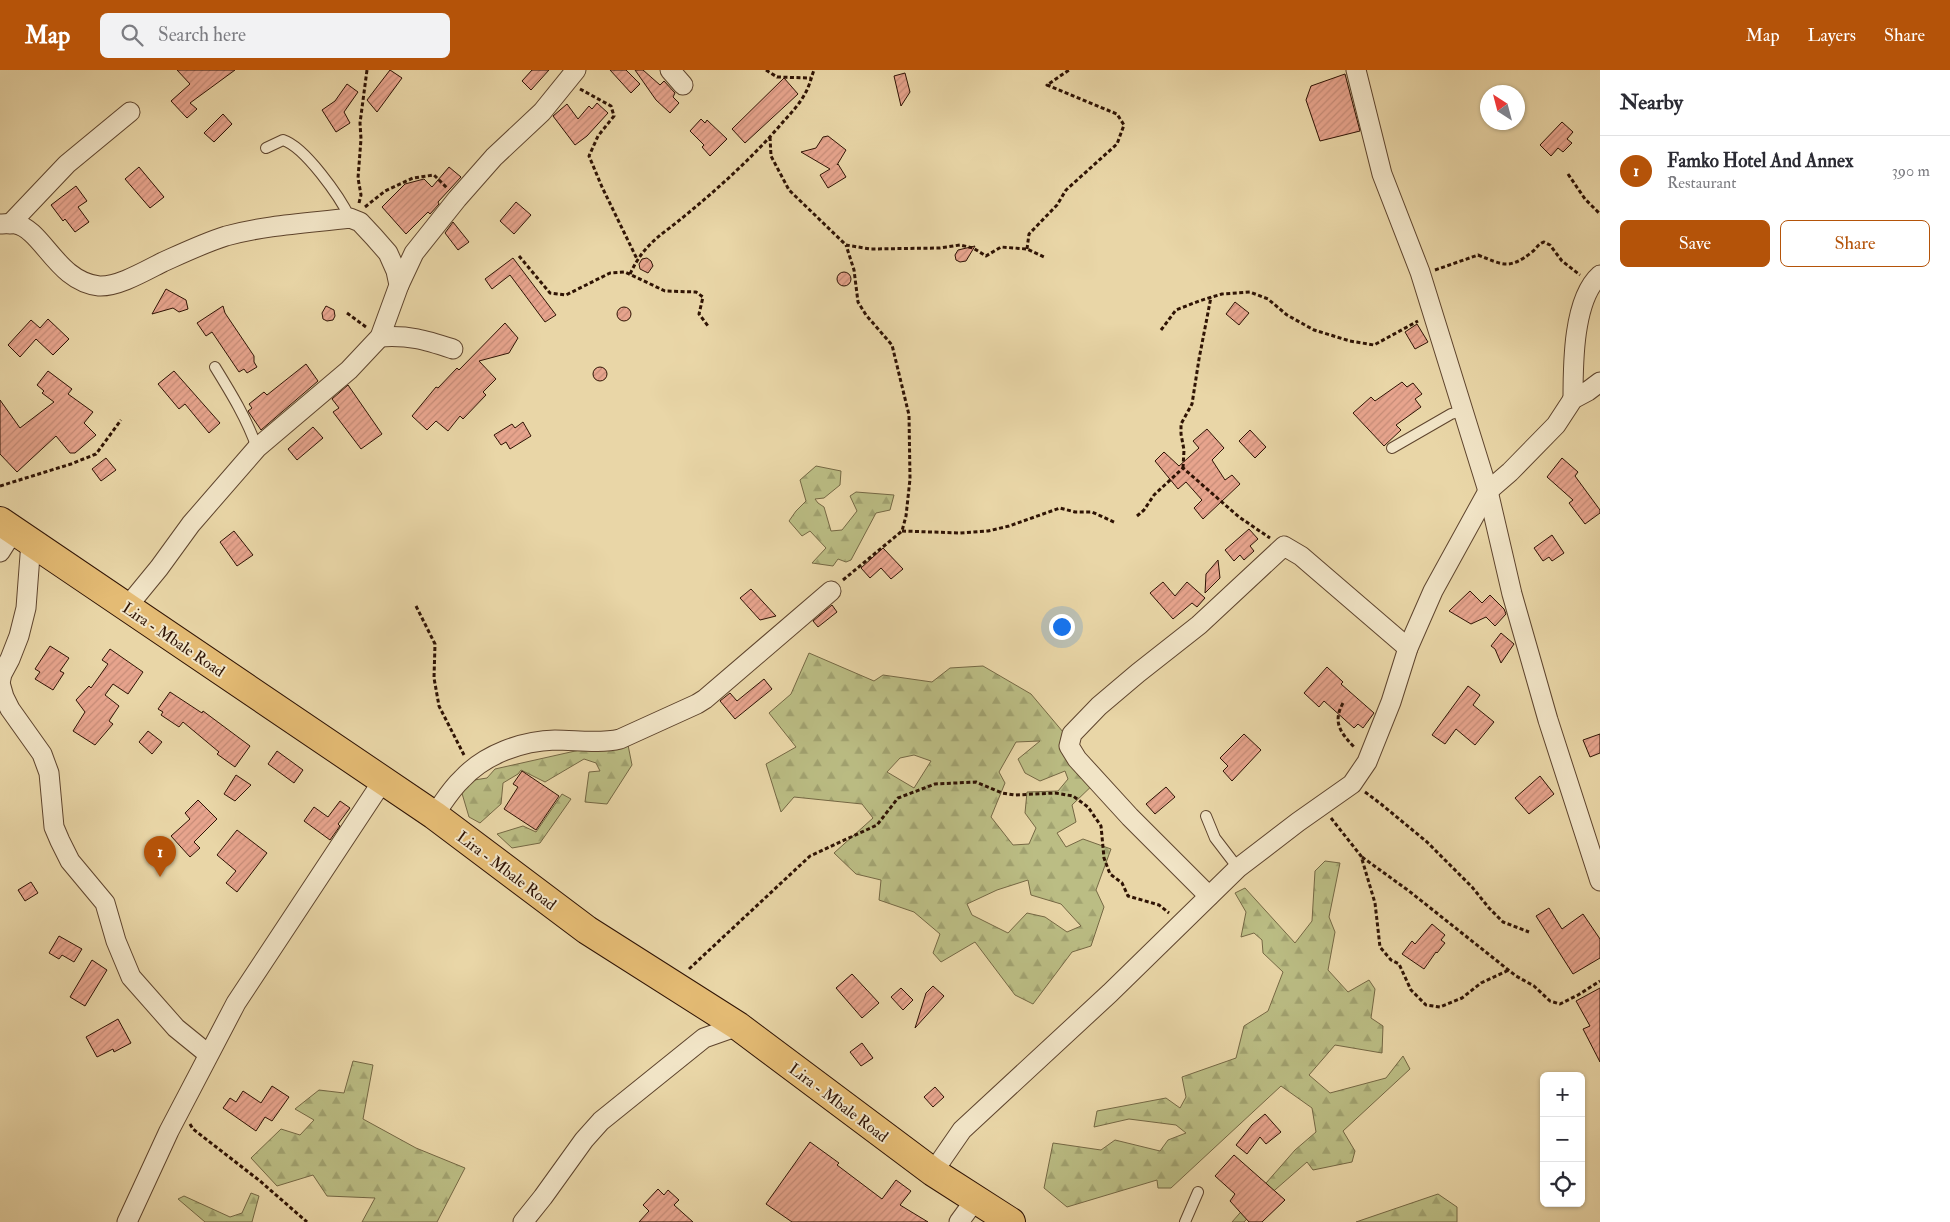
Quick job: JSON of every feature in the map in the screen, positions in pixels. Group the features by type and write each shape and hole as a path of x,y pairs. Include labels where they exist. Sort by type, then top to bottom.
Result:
{"main road":[{"name":"Lira - Mbale Road","path":"11,536 127,607 259,696 434,816 587,930 738,1026 933,1172 1012,1222"}],"street":[{"path":"670,70 683,85"},
{"path":"1356,70 1382,174 1420,272 1431,313 1488,491 1512,594 1548,720 1600,881"},
{"path":"127,607 190,524 257,448 349,370 380,337 399,284 414,253 457,199 494,157 542,112 572,76"},
{"path":"5,224 67,164 130,112"},
{"path":"5,224 20,226 30,232 65,271 80,280 103,286 134,276 206,243 226,236 249,231 353,219 388,253 393,262 399,284"},
{"path":"1573,399 1576,336 1583,301 1596,278"},
{"path":"380,337 402,336 419,338 453,349"},
{"path":"933,1172 962,1130 1110,993 1238,868 1352,784 1367,762 1391,702 1408,648 1442,573 1488,491 1510,472 1556,425 1573,399 1600,382"},
{"path":"11,536 26,608 19,636 2,674 0,683 4,697 10,709 42,754 50,773 54,827 70,861 106,903 116,941 131,977 176,1028 208,1054"},
{"path":"1209,896 1130,817 1077,759 1069,746 1072,734 1099,706 1199,625 1284,546 1301,556 1408,648"},
{"path":"434,816 461,779 500,752 522,745 554,740 608,742 620,739 697,704 780,636 831,591"},
{"path":"127,1222 184,1101 236,1003 382,782"},
{"path":"523,1222 544,1197 584,1140 600,1121 704,1038 738,1026"},
{"path":"960,1222 975,1200"}],"lane":[{"path":"266,148 283,140 298,150 343,202 353,219"},
{"path":"215,367 236,402 257,448"},
{"path":"1392,448 1451,414 1462,410"},
{"path":"1206,816 1215,838 1238,868"},
{"path":"1185,1222 1198,1192"}],"path":[{"path":"353,219 361,196 358,178 362,139 360,123 367,70"},
{"path":"766,70 777,77 811,78"},
{"path":"630,274 637,259 656,236 685,215 714,190 770,137 798,104 809,85 814,70"},
{"path":"1028,249 1029,234 1057,205 1066,190 1117,144 1124,125 1117,114 1046,85 1069,70"},
{"path":"572,76 612,106 614,116 598,136 589,156 637,259"},
{"path":"770,137 771,156 789,190 846,245 854,270 858,302 866,315 892,344 909,416 910,479 906,516 902,532 831,591"},
{"path":"1568,174 1585,199 1600,214"},
{"path":"353,219 367,203 385,191 413,178 434,175 457,199"},
{"path":"1420,272 1430,272 1444,268 1478,255 1505,265 1515,263 1544,242 1550,245 1562,261 1584,278 1596,278"},
{"path":"846,245 870,248 940,248 960,245 973,248 986,256 1001,247 1028,249 1044,258"},
{"path":"519,256 550,293 566,295 610,273 625,272 665,291 696,292 703,297 699,314 708,326"},
{"path":"1161,330 1176,310 1222,294 1250,292 1268,299 1287,316 1314,330 1350,341 1374,345 1431,313"},
{"path":"1137,516 1144,510 1154,495 1183,468 1184,450 1181,424 1192,404 1211,297"},
{"path":"347,313 380,337"},
{"path":"0,486 63,467 96,454 122,420"},
{"path":"1183,468 1239,517 1274,542 1284,546"},
{"path":"902,532 960,533 988,531 1009,526 1060,508 1075,512 1092,512 1116,523"},
{"path":"416,606 434,644 434,678 439,706 463,751 466,767 461,779"},
{"path":"1343,703 1337,714 1341,730 1345,738 1367,762"},
{"path":"673,984 810,856 877,825 898,798 935,784 976,782 1002,793 1015,795 1055,793 1073,796 1088,807 1100,826 1104,858 1110,874 1122,883 1128,896 1159,905 1181,923"},
{"path":"1352,784 1381,804 1426,842 1472,887 1503,922 1529,932"},
{"path":"1321,807 1339,826 1361,856 1510,970 1534,986 1550,1001 1560,1004 1600,981"},
{"path":"1361,856 1375,903 1380,947 1391,960 1399,964 1411,990 1426,1005 1440,1007 1462,998 1481,983 1510,970"},
{"path":"184,1101 193,1129 307,1222"}],"green space":[{"path":"816,466 841,471 840,485 824,498 815,499 824,507 831,531 842,530 857,511 850,496 856,492 894,495 890,510 876,513 851,560 846,562 838,559 833,566 812,563 826,548 810,531 802,536 789,521 806,501 800,480"},
{"path":"809,653 874,681 883,675 932,682 950,668 983,666 1031,694 1101,777 1072,805 1076,822 1057,833 1066,847 1083,839 1111,849 1096,890 1104,907 1091,946 1072,952 1033,1004 1015,995 975,942 941,962 933,953 940,934 914,912 879,900 881,880 856,874 834,853 873,818 862,804 794,797 781,812 766,764 796,747 769,713 791,694","holes":["1040,741 1018,759 1025,773 1040,781 1065,771 1068,779 1058,791 1027,792 1025,813 1036,828 1029,844 1013,845 991,817 1005,783 999,772 1016,742","914,755 931,761 914,788 887,772 900,758","1028,880 1031,895 1061,904 1081,926 1067,932 1045,917 1027,913 1008,933 972,915 967,904 997,890"]},
{"path":"628,745 632,765 607,804 585,802 589,772 600,771 596,763 584,759 545,782 521,770 503,783 501,804 480,823 469,817 461,790 468,781 487,778 495,769 593,747"},
{"path":"562,794 571,799 540,843 512,848 497,834 523,826 536,832"},
{"path":"1325,861 1340,863 1329,917 1335,932 1328,970 1348,992 1369,980 1375,989 1371,1018 1383,1026 1382,1053 1335,1045 1309,1075 1330,1093 1386,1078 1403,1056 1410,1069 1343,1131 1355,1151 1352,1162 1313,1170 1307,1162 1268,1196 1244,1222 1232,1222 1295,1150 1316,1132 1312,1108 1281,1086 1171,1188 1158,1188 1157,1180 1067,1207 1044,1188 1053,1143 1101,1150 1115,1140 1160,1151 1168,1140 1186,1133 1176,1125 1129,1119 1094,1127 1097,1111 1166,1098 1180,1108 1186,1097 1182,1077 1236,1058 1244,1026 1268,1011 1283,972 1263,953 1262,940 1254,933 1241,937 1246,912 1235,893 1245,888 1295,943 1312,921 1315,871"},
{"path":"353,1061 373,1065 363,1119 416,1148 465,1168 437,1222 362,1222 375,1198 327,1196 313,1175 277,1186 251,1158 281,1129 300,1135 314,1120 295,1109 319,1090 344,1093"},
{"path":"251,1193 259,1196 252,1222 205,1222 178,1199 184,1196 230,1217 242,1213"},
{"path":"1438,1194 1457,1207 1457,1222 1356,1222"}],"building":[{"path":"177,70 235,70 190,103 197,109 187,118 171,101 190,84"},
{"path":"390,70 402,78 377,112 367,100"},
{"path":"532,70 549,70 531,90 522,81"},
{"path":"610,70 626,70 640,84 631,93"},
{"path":"635,70 643,70 660,85 664,81 675,93 673,97 679,103 670,113 656,100"},
{"path":"905,73 910,92 901,106 894,76"},
{"path":"1345,74 1360,131 1320,141 1306,100 1311,86"},
{"path":"784,78 798,94 745,143 732,129"},
{"path":"347,84 358,92 344,112 350,123 336,132 322,110 335,101"},
{"path":"597,103 608,113 587,136 575,145 553,116 567,104 578,119 589,106 592,109"},
{"path":"223,114 232,124 214,142 204,133"},
{"path":"701,119 705,123 707,120 727,139 710,156 702,147 704,145 690,131"},
{"path":"1562,122 1573,132 1567,139 1572,143 1563,152 1558,148 1551,156 1540,145"},
{"path":"828,136 846,150 837,165 846,177 828,188 820,175 830,169 801,152 816,148 823,137"},
{"path":"139,167 164,197 150,208 125,179"},
{"path":"449,167 461,177 438,202 439,204 430,214 428,212 406,234 382,207 405,184 424,179 432,187"},
{"path":"76,186 87,201 78,207 89,222 75,232 65,219 63,221 51,205"},
{"path":"516,202 531,215 514,234 500,221"},
{"path":"453,222 469,242 458,250 445,233"},
{"path":"975,246 966,261 960,262 956,260 955,255 958,250"},
{"path":"513,258 556,315 545,322 510,275 492,289 485,279"},
{"path":"647,258 653,266 648,273 640,269 639,264 642,259"},
{"path":"844,272 849,274 851,279 849,284 844,286 839,284 837,279 839,274"},
{"path":"166,289 186,300 188,309 179,312 173,308 152,314"},
{"path":"1235,302 1249,313 1239,325 1226,314"},
{"path":"223,306 225,313 254,356 254,362 257,367 247,373 244,369 239,372 212,332 206,336 197,323"},
{"path":"326,306 334,310 335,316 333,320 327,321 323,319 322,313"},
{"path":"624,307 629,309 631,314 629,319 624,321 619,319 617,314 619,309"},
{"path":"48,319 69,339 53,355 36,339 20,357 8,345 31,320 40,328"},
{"path":"505,323 518,338 509,353 479,361 496,379 483,392 486,395 463,419 460,416 448,431 436,421 427,430 412,416 436,387 438,388 457,368 459,370"},
{"path":"1417,324 1428,342 1415,349 1405,332"},
{"path":"306,364 318,381 261,430 248,411 252,408 249,404 264,392 267,395"},
{"path":"597,367 603,367 607,374 603,381 597,381 593,377 593,371"},
{"path":"48,371 72,389 68,394 93,412 84,423 96,435 75,453 70,453 56,436 17,472 0,454 0,400 20,428 54,402 42,393 44,391 37,385"},
{"path":"174,371 220,423 209,433 185,404 179,409 158,384"},
{"path":"1402,382 1407,387 1413,383 1422,394 1415,399 1421,407 1396,425 1401,430 1384,446 1353,413 1371,397 1375,401"},
{"path":"348,385 382,434 361,449 333,412 339,408 332,399"},
{"path":"523,422 531,436 510,449 506,442 501,445 494,435 512,424 515,428"},
{"path":"313,427 323,438 297,460 288,449"},
{"path":"1207,429 1224,448 1212,460 1225,480 1232,475 1240,484 1203,519 1194,508 1202,500 1186,482 1178,489 1155,461 1164,452 1179,466 1199,448 1193,441"},
{"path":"1250,430 1266,447 1255,458 1239,441"},
{"path":"106,458 116,470 101,481 92,469"},
{"path":"1562,458 1578,472 1575,476 1600,510 1600,513 1585,524 1569,503 1573,500 1547,477"},
{"path":"1249,529 1258,539 1250,546 1254,551 1244,560 1240,555 1234,561 1225,550"},
{"path":"234,531 253,555 237,566 220,542"},
{"path":"1552,535 1564,553 1552,561 1549,557 1543,561 1534,548"},
{"path":"883,548 903,569 891,579 881,568 870,578 861,568"},
{"path":"1218,560 1220,578 1205,593 1206,574"},
{"path":"1163,582 1175,596 1187,582 1205,598 1197,607 1192,603 1173,619 1150,593"},
{"path":"751,589 776,616 760,620 740,598"},
{"path":"1470,591 1482,603 1490,595 1504,609 1506,614 1495,626 1486,617 1471,624 1449,611"},
{"path":"832,605 837,612 818,627 813,621"},
{"path":"1501,633 1514,644 1501,663 1495,649 1491,646"},
{"path":"50,646 69,658 60,671 64,673 53,690 35,679 40,672 35,669"},
{"path":"110,649 143,672 128,694 113,684 105,695 119,706 109,721 113,724 95,745 73,731 85,712 76,700 89,686 91,688 108,664 102,660"},
{"path":"1327,667 1343,682 1341,684 1374,713 1363,728 1358,724 1354,728 1324,701 1319,707 1304,693"},
{"path":"764,679 772,689 735,719 720,701 730,693 737,701"},
{"path":"1468,686 1480,695 1473,705 1494,722 1475,745 1456,729 1445,744 1432,735"},
{"path":"170,692 202,713 203,711 250,746 235,767 217,754 219,752 183,722 179,727 161,715 163,712 158,709"},
{"path":"148,731 162,742 152,754 139,742"},
{"path":"1244,734 1261,750 1232,781 1223,771 1228,766 1220,758"},
{"path":"1600,734 1600,753 1590,757 1583,740"},
{"path":"277,751 303,770 294,783 268,764"},
{"path":"522,771 559,796 536,830 504,809 518,787 513,784"},
{"path":"236,775 251,785 235,801 224,794"},
{"path":"1540,776 1554,794 1529,814 1515,798"},
{"path":"1166,787 1175,797 1155,814 1146,804"},
{"path":"198,800 217,819 194,842 200,848 190,857 171,836 190,819 185,813"},
{"path":"340,801 350,808 338,824 340,826 330,840 304,821 314,807 328,817"},
{"path":"237,830 267,853 237,892 226,883 236,871 217,855"},
{"path":"31,882 38,893 25,901 18,890"},
{"path":"1549,908 1562,929 1583,914 1600,939 1600,958 1573,974 1536,916"},
{"path":"1432,924 1445,935 1441,940 1445,943 1424,969 1402,954 1412,941 1415,944"},
{"path":"59,936 82,949 74,962 62,955 59,959 49,953"},
{"path":"92,960 107,970 85,1006 70,997"},
{"path":"852,974 879,1003 862,1018 836,988"},
{"path":"933,986 944,996 915,1028 926,993"},
{"path":"901,988 913,1000 903,1010 891,997"},
{"path":"1600,988 1600,1062 1583,1029 1590,1026 1576,1001"},
{"path":"118,1019 131,1043 114,1052 113,1049 97,1057 86,1037"},
{"path":"862,1043 873,1058 861,1066 850,1052"},
{"path":"272,1086 289,1097 272,1121 265,1117 256,1131 223,1108 230,1098 236,1102 243,1091 261,1103"},
{"path":"935,1087 944,1097 933,1107 924,1097"},
{"path":"1265,1114 1281,1132 1266,1144 1260,1137 1247,1154 1236,1145 1252,1125"},
{"path":"810,1142 839,1163 837,1165 882,1199 896,1180 911,1191 900,1205 928,1222 792,1222 766,1204"},
{"path":"1234,1155 1285,1200 1262,1222 1249,1222 1230,1201 1235,1194 1215,1176"},
{"path":"658,1189 664,1195 668,1190 679,1200 674,1205 693,1222 639,1222 649,1211 643,1205"}],"place":[{"name":"Famko Hotel And Annex","path":"160,877"}]}
